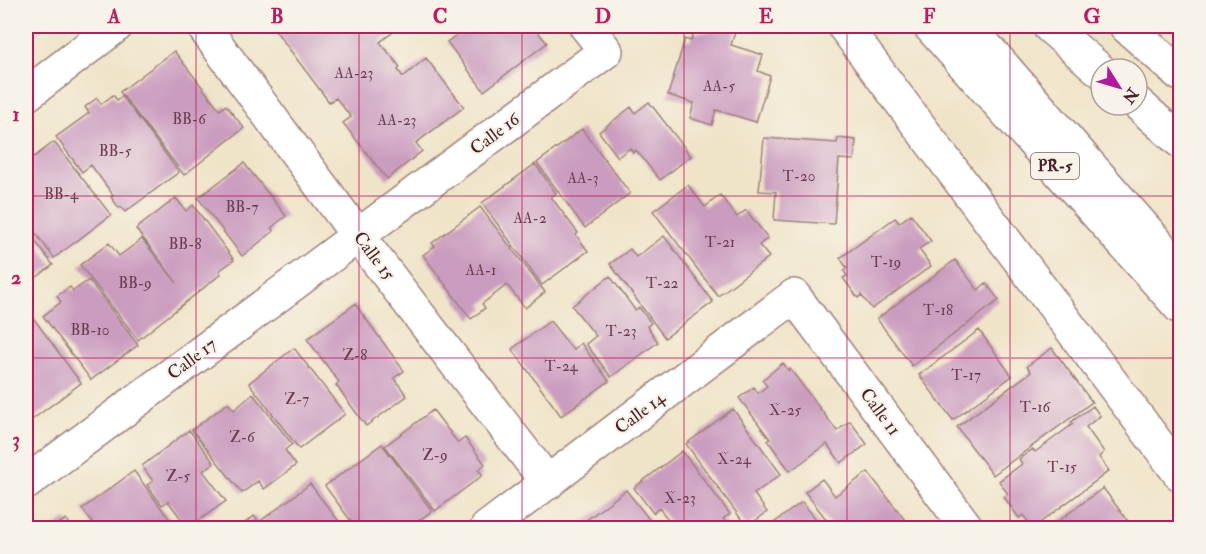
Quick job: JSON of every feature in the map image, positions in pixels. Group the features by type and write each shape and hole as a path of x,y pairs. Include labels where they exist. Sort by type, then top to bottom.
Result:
{"main road":[{"path":"26,95 116,26"},
{"name":"Calle 15","path":"203,26 358,236 548,483"},
{"name":"Calle 16","path":"358,236 606,51 586,26"},
{"path":"844,26 1180,474"},
{"name":"PR-5","path":"930,26 1180,308"},
{"path":"968,26 1180,269"},
{"path":"1049,26 1089,61"},
{"path":"1126,26 1180,74"},
{"path":"1149,114 1180,141"},
{"name":"Calle 17","path":"26,483 358,236"},
{"name":"Calle 14","path":"487,528 794,296"},
{"name":"Calle 11","path":"794,296 967,528"}],"building":[{"path":"26,26 45,26 38,31 36,28 26,36"},
{"path":"272,26 401,26 380,42 400,67 398,70 403,77 426,58 464,107 416,143 422,151 387,179 343,123 351,117 336,98 329,102"},
{"path":"435,26 453,26 442,34"},
{"path":"469,26 533,26 547,43 484,91 447,42"},
{"path":"736,29 731,45 763,55 758,71 770,76 756,122 716,110 712,125 690,118 694,103 668,95 685,39 691,41 693,33"},
{"path":"174,51 220,110 226,105 244,128 184,175 120,92"},
{"path":"113,95 117,100 122,96 179,172 125,212 111,197 113,195 91,165 82,172 56,137 89,113 85,107 97,98 101,104"},
{"path":"649,102 691,156 660,180 636,150 633,153 630,148 618,157 599,132 631,107 635,113"},
{"path":"582,129 630,193 585,228 537,163"},
{"path":"764,138 837,143 838,138 856,140 854,160 839,159 834,224 774,220 776,192 759,191"},
{"path":"54,142 111,215 54,258 26,220 26,150 34,157"},
{"path":"244,163 286,216 271,228 274,231 242,256 198,198"},
{"path":"535,164 556,193 551,197 578,233 576,235 588,251 542,285 482,203"},
{"path":"688,185 705,207 720,195 737,217 746,210 768,238 759,245 769,257 718,296 653,211"},
{"path":"176,198 186,211 193,205 234,260 219,271 221,274 138,340 80,265 109,243 119,256 142,239 177,283 136,229"},
{"path":"480,207 545,292 525,308 507,285 482,304 485,308 471,319 423,255 435,246 432,243"},
{"path":"911,214 931,241 919,249 931,266 872,309 861,295 858,298 843,278 847,276 844,271 847,268 840,258 895,218 899,223"},
{"path":"26,229 53,265 33,280 26,269"},
{"path":"664,236 713,302 665,338 610,264 630,249 636,257"},
{"path":"955,260 978,290 986,283 999,300 912,366 877,319"},
{"path":"610,276 635,310 639,307 651,323 647,326 658,342 611,377 586,344 596,336 572,306"},
{"path":"89,280 138,345 91,380 43,316 61,302 57,296 70,287 73,291"},
{"path":"355,304 404,371 394,378 407,396 366,426 336,385 339,382 307,339"},
{"path":"26,308 81,383 29,422 26,418"},
{"path":"550,321 573,350 581,343 609,381 561,416 512,349"},
{"path":"979,330 1012,376 953,420 919,375"},
{"path":"294,348 345,414 299,449 249,383"},
{"path":"1052,348 1092,402 993,475 957,427 1031,372 1027,366"},
{"path":"783,363 837,431 850,421 867,444 841,463 827,444 790,471 768,441 770,439 739,398 754,387 758,393 767,386 762,380"},
{"path":"253,394 292,444 285,450 296,465 264,489 258,481 242,493 192,430 228,403 234,410"},
{"path":"1093,406 1100,416 1086,427 1104,452 1099,457 1109,471 1033,528 1023,515 1019,518 1004,497 1008,494 999,481 1022,464 1019,459 1033,449 1035,452"},
{"path":"733,409 781,474 754,494 767,512 747,527 686,444"},
{"path":"433,410 458,443 465,438 485,464 478,470 483,475 435,511 385,446"},
{"path":"189,430 214,463 203,471 226,501 188,528 168,501 162,505 147,485 153,481 142,466"},
{"path":"382,444 432,511 408,528 356,528 325,486"},
{"path":"682,451 730,514 723,519 731,528 675,528 659,508 653,513 634,488"},
{"path":"134,471 176,528 89,528 94,525 82,509"},
{"path":"868,472 911,528 833,528 805,492 822,479 835,496"},
{"path":"310,484 344,528 268,528 262,520"},
{"path":"1103,488 1133,528 1049,528"},
{"path":"626,490 656,528 582,528 580,525"},
{"path":"802,502 823,528 767,528"},
{"path":"254,516 264,528 238,528"},
{"path":"66,519 73,528 52,528"}]}
